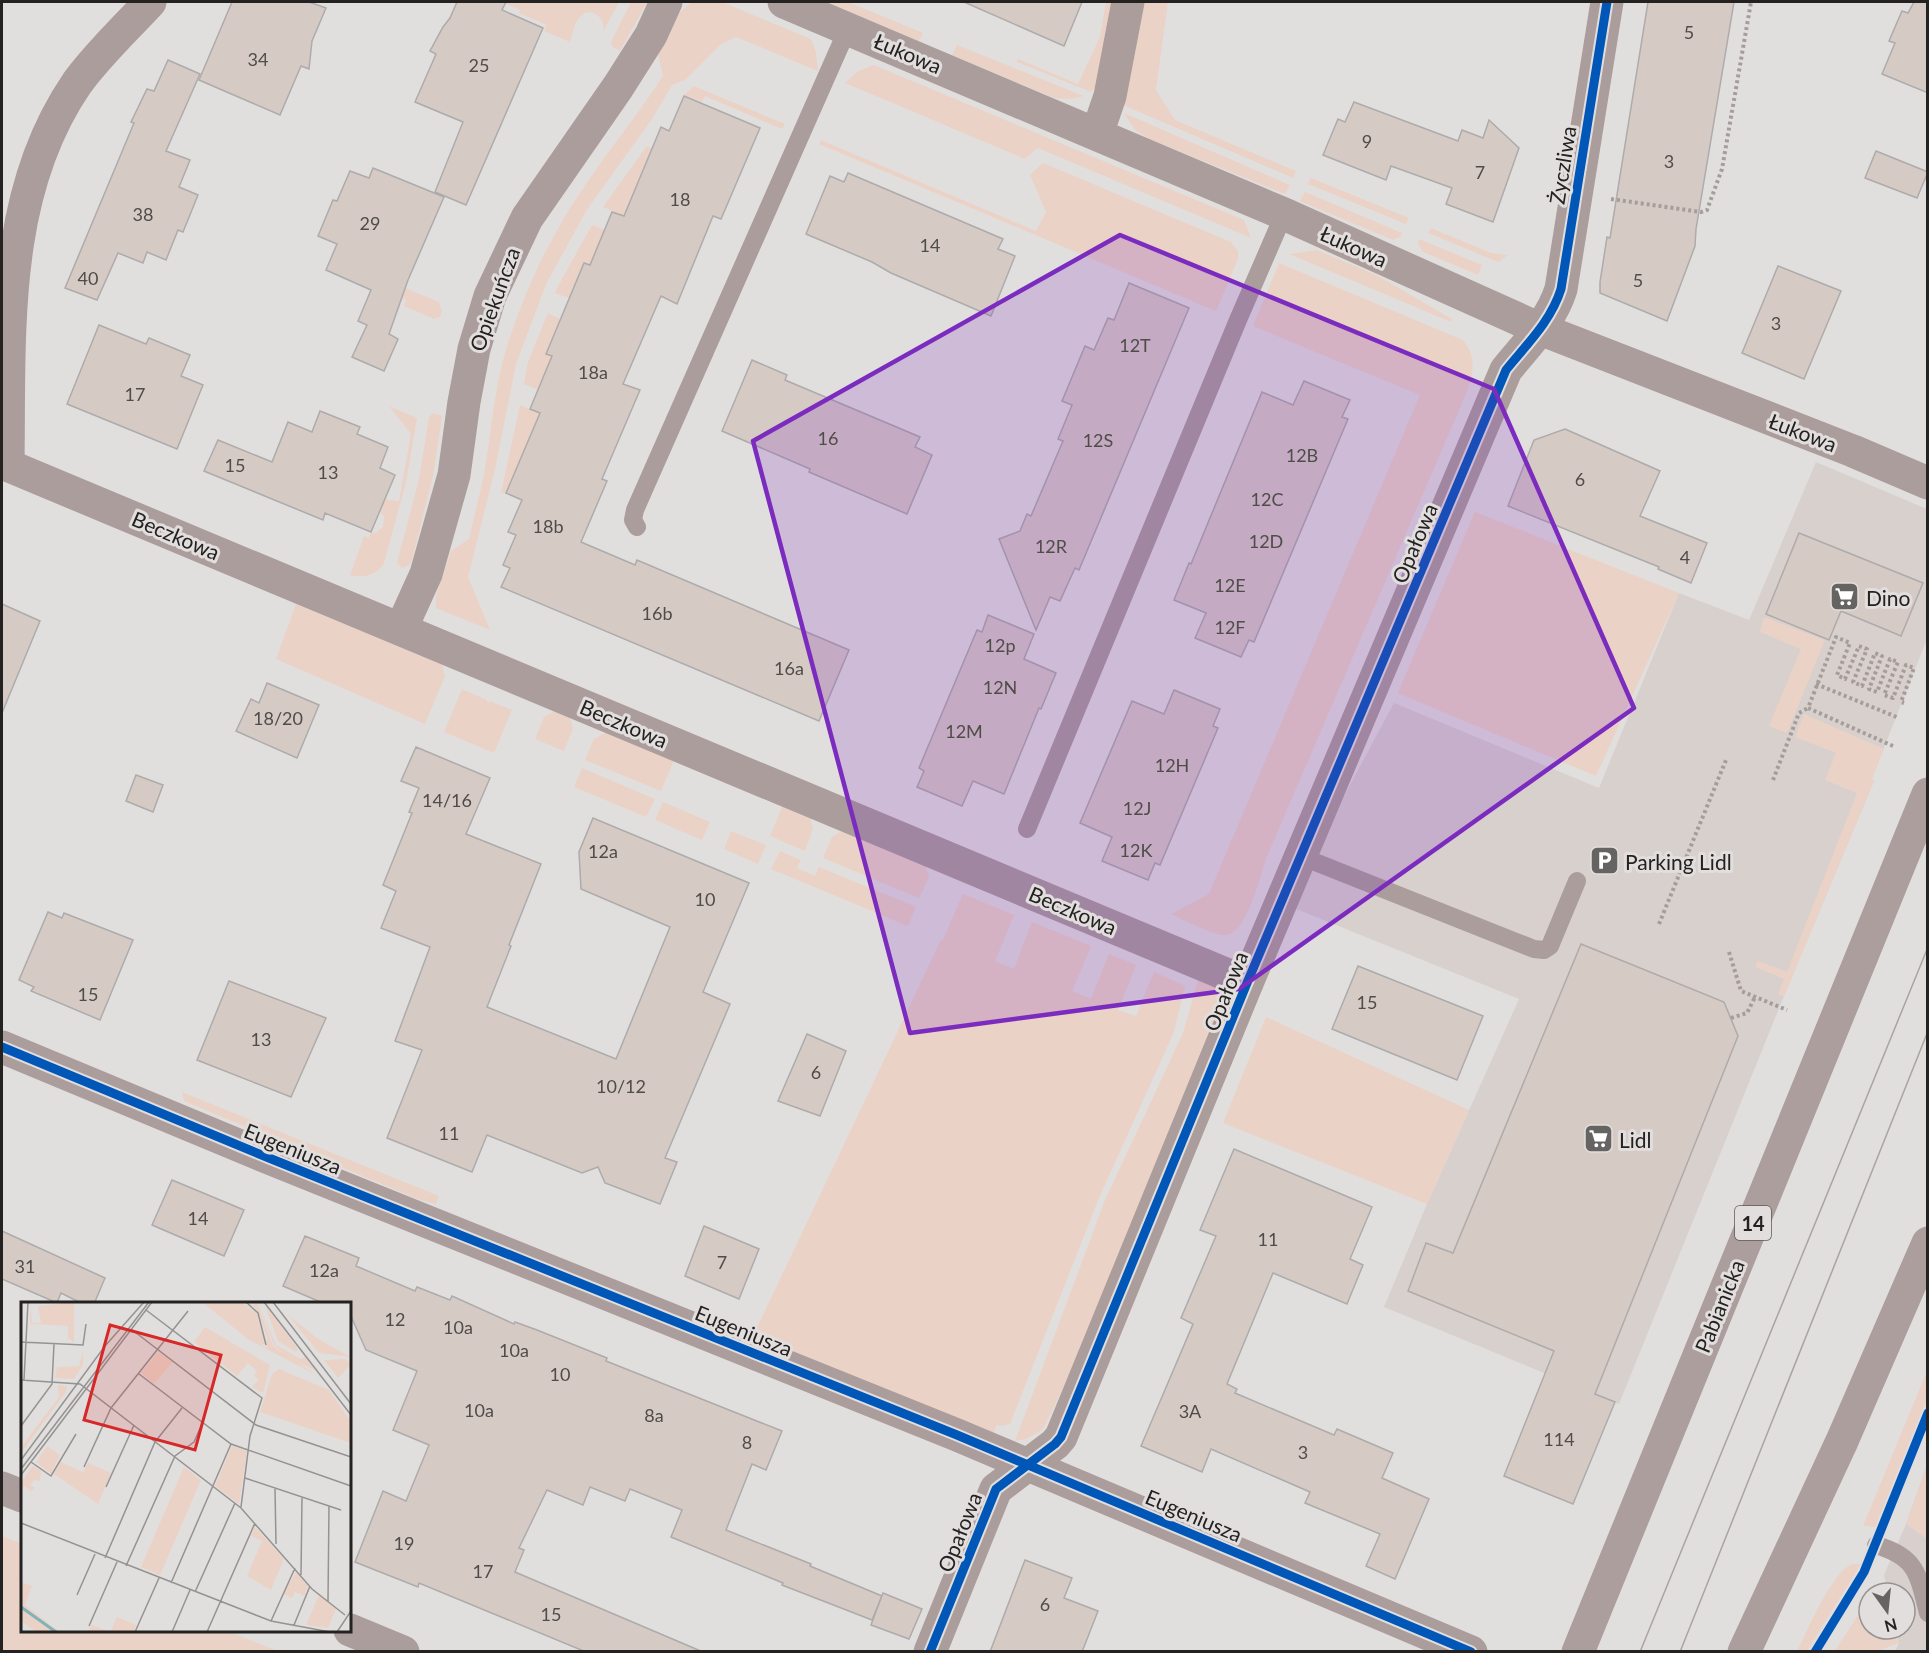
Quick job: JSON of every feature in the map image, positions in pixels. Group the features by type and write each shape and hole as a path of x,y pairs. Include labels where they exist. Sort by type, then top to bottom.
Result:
{"main road":[{"name":"Pabianicka","path":"1578,1652 1928,794"},
{"path":"1744,1652 1920,1274 1928,1243"}],"street":[{"path":"5,464 12,280 17,236 32,174 51,128 78,83 150,2"},
{"name":"Opiekuńcza","path":"401,629 426,574 454,475 474,349 490,296 527,218 618,87 651,35 666,2"},
{"name":"Łukowa","path":"784,2 1284,214 1540,329 1928,483"},
{"path":"1097,134 1110,96 1128,2"},
{"name":"Życzliwa","path":"1540,329 1556,305 1561,288 1607,2"},
{"name":"Opałowa","path":"930,1652 996,1489 1061,1437 1247,983 1506,370 1540,329"},
{"name":"Beczkowa","path":"5,464 1247,983"},
{"name":"Eugeniusza","path":"2,1047 1027,1464 1471,1652"},
{"path":"2,1488 21,1496"},
{"path":"351,1630 403,1652"}],"lane":[{"path":"637,527 633,520 635,510 848,28"},
{"path":"1027,829 1284,214"},
{"path":"1300,856 1534,949 1544,950 1550,946 1577,881"},
{"path":"1876,1545 1897,1551 1910,1563 1919,1580 1928,1613"}],"path":[{"path":"1611,199 1701,212 1707,210 1722,169 1751,2"},
{"path":"1773,780 1799,712 1808,708 1836,637 1850,643 1837,675 1845,679 1859,646 1867,649 1853,682 1862,686 1875,653 1882,656 1869,689 1877,692 1890,659 1898,662 1884,695 1893,698 1906,665 1914,668 1901,702 1904,703"},
{"path":"1816,684 1899,718"},
{"path":"1808,708 1893,746"},
{"path":"1659,924 1726,760"},
{"path":"1729,952 1741,991 1787,1010"},
{"path":"1731,1018 1747,1013 1755,997"}],"highlighted area":[{"path":"1120,235 1494,389 1634,708 1239,989 910,1033 753,441"}],"shaded area":[{"path":"507,2 619,2 603,32 604,27 597,14 588,12 583,14 576,23 570,42 544,31 547,25 519,13 520,10 506,4"},
{"path":"631,2 647,2 620,51 612,46 611,42"},
{"path":"692,2 722,2 811,39 816,52 818,71 736,37 721,44 685,80 672,85 652,119 588,208 547,282 516,364 495,469 468,577 490,630 436,608 436,596 451,551 469,539 508,343 523,301 552,240 586,184 663,76 658,55 680,12"},
{"path":"825,2 848,2 923,33 919,41"},
{"path":"1106,2 1114,2 1095,88 1091,92 1017,62 1018,59 1078,84 1100,37"},
{"path":"1138,2 1168,2 1156,90 1175,120 1296,171 1293,178 1123,105"},
{"path":"957,45 1084,96 1071,99 1054,98 952,55"},
{"path":"874,65 1244,220 1251,238 1038,148 1025,159 845,83 858,71"},
{"path":"694,86 785,124 782,129 705,96 702,102 684,95"},
{"path":"1124,113 1290,185 1285,194 1149,139 1135,130"},
{"path":"821,140 1036,231 1046,212 1030,175 1043,163 1231,242 1238,251 1238,259 1216,311 819,144"},
{"path":"646,147 652,148 624,216 603,207"},
{"path":"1311,178 1409,218 1406,224 1308,184"},
{"path":"1305,192 1402,233 1401,236 1393,240 1300,201"},
{"path":"592,225 605,230 601,270 584,263 569,298 555,293 558,286"},
{"path":"1431,228 1491,253 1508,255 1498,262 1428,233"},
{"path":"1419,239 1482,265 1478,275 1423,252 1418,243"},
{"path":"1317,250 1376,275 1452,319 1451,322 1289,254"},
{"path":"1279,263 1463,340 1471,354 1473,367 1465,396 1267,856 1252,903 1239,926 1232,933 1224,935 1205,930 1171,914 1209,894 1420,395 1253,326"},
{"path":"395,284 439,302 442,311 440,317 434,319 404,306 406,300 391,294"},
{"path":"548,313 560,319 546,353 562,361 548,394 524,384 528,362"},
{"path":"520,405 540,413 506,493 501,493"},
{"path":"389,406 417,418 406,482 384,563 377,571 369,575 350,575 364,536 369,538 371,532 376,533 383,527 384,516 380,512 385,499 399,501 411,434"},
{"path":"433,413 442,416 433,476 412,560 409,565 402,568 397,563 419,479 429,417"},
{"path":"1816,462 1927,509 1927,639 1872,778 1874,781 1784,996 1619,1404 1384,1307 1427,1204 1519,999 1294,908 1342,800 1394,703 1599,788 1679,593 1749,620"},
{"path":"1475,512 1679,593 1596,776 1398,693"},
{"path":"296,604 442,664 445,676 425,724 276,659"},
{"path":"1764,617 1825,640 1787,733 1769,726 1801,649 1760,632"},
{"path":"462,689 489,703 490,701 512,710 494,753 444,732"},
{"path":"555,711 570,717 573,728 564,751 535,739 544,717"},
{"path":"1804,714 1884,749 1872,778 1874,781 1784,996 1778,994 1784,979 1755,967 1758,961 1787,972 1857,793 1825,780 1836,753 1795,737"},
{"path":"607,732 674,760 661,791 585,760 594,739"},
{"path":"582,768 655,799 646,817 574,787"},
{"path":"663,802 710,822 702,840 655,820"},
{"path":"783,805 810,816 813,829 805,851 770,836"},
{"path":"844,830 925,864 929,877 919,898 823,858 832,837"},
{"path":"731,831 766,845 758,864 724,849"},
{"path":"780,851 801,860 797,868 815,876 819,867 916,907 908,926 771,869"},
{"path":"963,894 1014,915 995,961 1014,969 1032,922 1091,946 1072,991 1091,999 1109,954 1136,965 1118,1010 1136,1016 1154,972 1185,986 1174,1032 1099,1198 1010,1424 997,1425 993,1434 753,1336"},
{"path":"1199,977 1218,989 1223,1005 1103,1302 1053,1409 1039,1432 1026,1439 1015,1441 1105,1200 1183,1033"},
{"path":"1266,1017 1469,1110 1427,1204 1223,1123"},
{"path":"182,1092 439,1196 436,1204 420,1200 184,1101"},
{"path":"1927,1371 1927,1399 1877,1527 1863,1526"},
{"path":"1927,1465 1927,1651 1895,1651 1899,1641 1917,1641 1917,1581 1885,1581 1884,1575 1906,1524"},
{"path":"1927,1465 1927,1539 1906,1524"},
{"path":"2,1536 21,1544 21,1632 230,1632 278,1651 2,1651"},
{"path":"1852,1564 1861,1564 1807,1651 1797,1651 1828,1590 1844,1569"},
{"path":"1857,1617 1857,1641 1899,1641 1899,1643 1878,1651 1835,1651"}],"building":[{"path":"232,2 309,2 326,8 312,41 309,69 301,66 280,115 199,80"},
{"path":"457,2 506,2 502,10 543,28 466,205 435,192 463,122 415,102 436,54 430,51"},
{"path":"964,2 1082,2 1064,46"},
{"path":"1648,2 1734,2 1695,246 1667,321 1600,293 1607,237 1610,238"},
{"path":"1914,2 1928,2 1928,93 1882,74 1895,43 1889,41 1902,11 1908,13"},
{"path":"168,60 200,74 166,151 190,160 179,187 198,195 183,232 178,230 166,260 147,252 143,263 118,253 97,300 65,288 134,123 131,122 147,89 154,91"},
{"path":"684,96 760,128 721,219 713,216 677,304 661,296 623,384 640,390 602,479 607,481 581,542 635,565 637,560 849,650 819,721 501,587 510,568 503,565 516,535 508,532 522,500 506,493 540,413 530,409 552,356 546,354 584,263 590,265 612,212 624,216 661,127 669,131"},
{"path":"1354,102 1458,141 1462,130 1483,138 1489,120 1519,148 1493,222 1446,204 1452,188 1391,166 1386,180 1323,155 1338,119 1345,122"},
{"path":"1876,151 1928,172 1917,198 1865,178"},
{"path":"373,168 444,197 408,280 389,334 398,339 384,371 352,357 367,325 358,321 371,290 326,270 337,244 318,236 333,200 337,201 350,171 369,178"},
{"path":"848,173 1003,239 998,249 1015,256 991,316 806,234 830,176 844,182"},
{"path":"1778,266 1841,291 1804,379 1742,353"},
{"path":"1129,283 1189,308 1079,570 1075,568 1060,601 1050,597 1036,630 999,539 1020,531 1027,514 1031,516 1063,441 1058,439 1072,405 1062,401 1085,346 1094,350 1108,318 1114,320"},
{"path":"99,325 146,344 149,338 190,355 181,376 203,385 177,449 67,404"},
{"path":"752,360 787,375 785,380 920,437 915,447 932,455 907,514 722,431"},
{"path":"1304,381 1350,400 1342,417 1348,419 1254,642 1249,640 1241,657 1195,638 1206,613 1174,600 1262,392 1293,405"},
{"path":"320,411 360,427 357,434 388,447 380,468 395,475 371,532 325,513 323,520 204,471 218,440 272,462 288,422 312,432"},
{"path":"1565,429 1660,471 1640,516 1707,543 1691,583 1658,569 1659,567 1508,506 1534,440"},
{"name":"Dino","path":"1799,533 1923,583 1901,636 1841,611 1829,640 1766,614"},
{"path":"2,604 40,621 2,713"},
{"path":"988,615 1034,634 1024,659 1056,673 1004,794 973,781 962,806 917,787 924,771 919,768 977,630 982,632"},
{"path":"267,683 319,705 297,758 236,731 251,699 259,703"},
{"path":"1174,690 1220,709 1213,726 1218,728 1160,865 1155,863 1148,880 1102,861 1112,837 1080,823 1132,701 1164,714"},
{"path":"416,747 490,778 466,834 541,864 487,1007 616,1059 670,927 581,889 579,852 593,818 749,883 703,992 730,1004 665,1158 677,1162 660,1204 605,1183 598,1167 582,1173 487,1135 472,1172 387,1138 422,1050 395,1041 430,947 381,928 396,891 383,885 412,813 409,812 419,788 401,781"},
{"path":"136,775 163,785 153,812 126,801"},
{"path":"48,912 62,918 64,913 133,940 100,1020 31,991 34,987 19,980"},
{"name":"Lidl","path":"1581,944 1724,1002 1738,1036 1595,1394 1615,1402 1573,1504 1504,1476 1554,1351 1408,1291 1426,1243 1453,1253"},
{"path":"1358,966 1483,1016 1457,1080 1332,1029"},
{"path":"229,981 326,1018 291,1097 197,1060"},
{"path":"807,1034 846,1051 820,1116 778,1101"},
{"path":"1234,1149 1372,1207 1350,1259 1363,1265 1347,1304 1273,1273 1227,1384 1237,1389 1235,1393 1334,1435 1337,1429 1393,1453 1382,1478 1429,1499 1395,1579 1366,1566 1380,1534 1305,1503 1310,1492 1211,1449 1202,1472 1141,1446 1193,1324 1181,1318 1216,1236 1200,1230"},
{"path":"172,1180 244,1210 224,1256 152,1225"},
{"path":"704,1226 759,1249 739,1299 685,1276"},
{"path":"2,1231 105,1278 95,1302 79,1302 61,1293 57,1302 55,1302 2,1279"},
{"path":"305,1236 359,1258 356,1266 415,1291 417,1287 450,1300 452,1296 514,1324 515,1322 537,1330 607,1358 606,1361 782,1431 766,1470 752,1464 726,1530 811,1564 810,1566 882,1596 872,1620 782,1585 783,1583 671,1537 682,1510 630,1489 625,1501 590,1487 583,1505 547,1490 519,1548 524,1550 515,1572 703,1652 586,1652 419,1583 418,1587 355,1562 383,1491 406,1501 429,1445 393,1430 417,1371 366,1350 351,1316 351,1302 320,1302 283,1286"},
{"path":"1025,1560 1072,1578 1064,1598 1098,1611 1082,1652 990,1652"},
{"path":"883,1593 922,1609 909,1639 871,1625"}],"tram line":[{"path":"1640,1652 1928,947"},
{"path":"1680,1652 1928,1031"}],"cycle path":[{"path":"930,1652 996,1489 1061,1437 1247,983 1506,370 1538,332 1557,301 1561,289 1607,2"},
{"path":"2,1047 269,1158 957,1435 1471,1652"},
{"path":"1815,1652 1864,1572 1928,1413"}],"place":[{"name":"Dino","path":"1845,597"},
{"name":"Parking Lidl","path":"1604,861"},
{"name":"Lidl","path":"1598,1139"}]}
